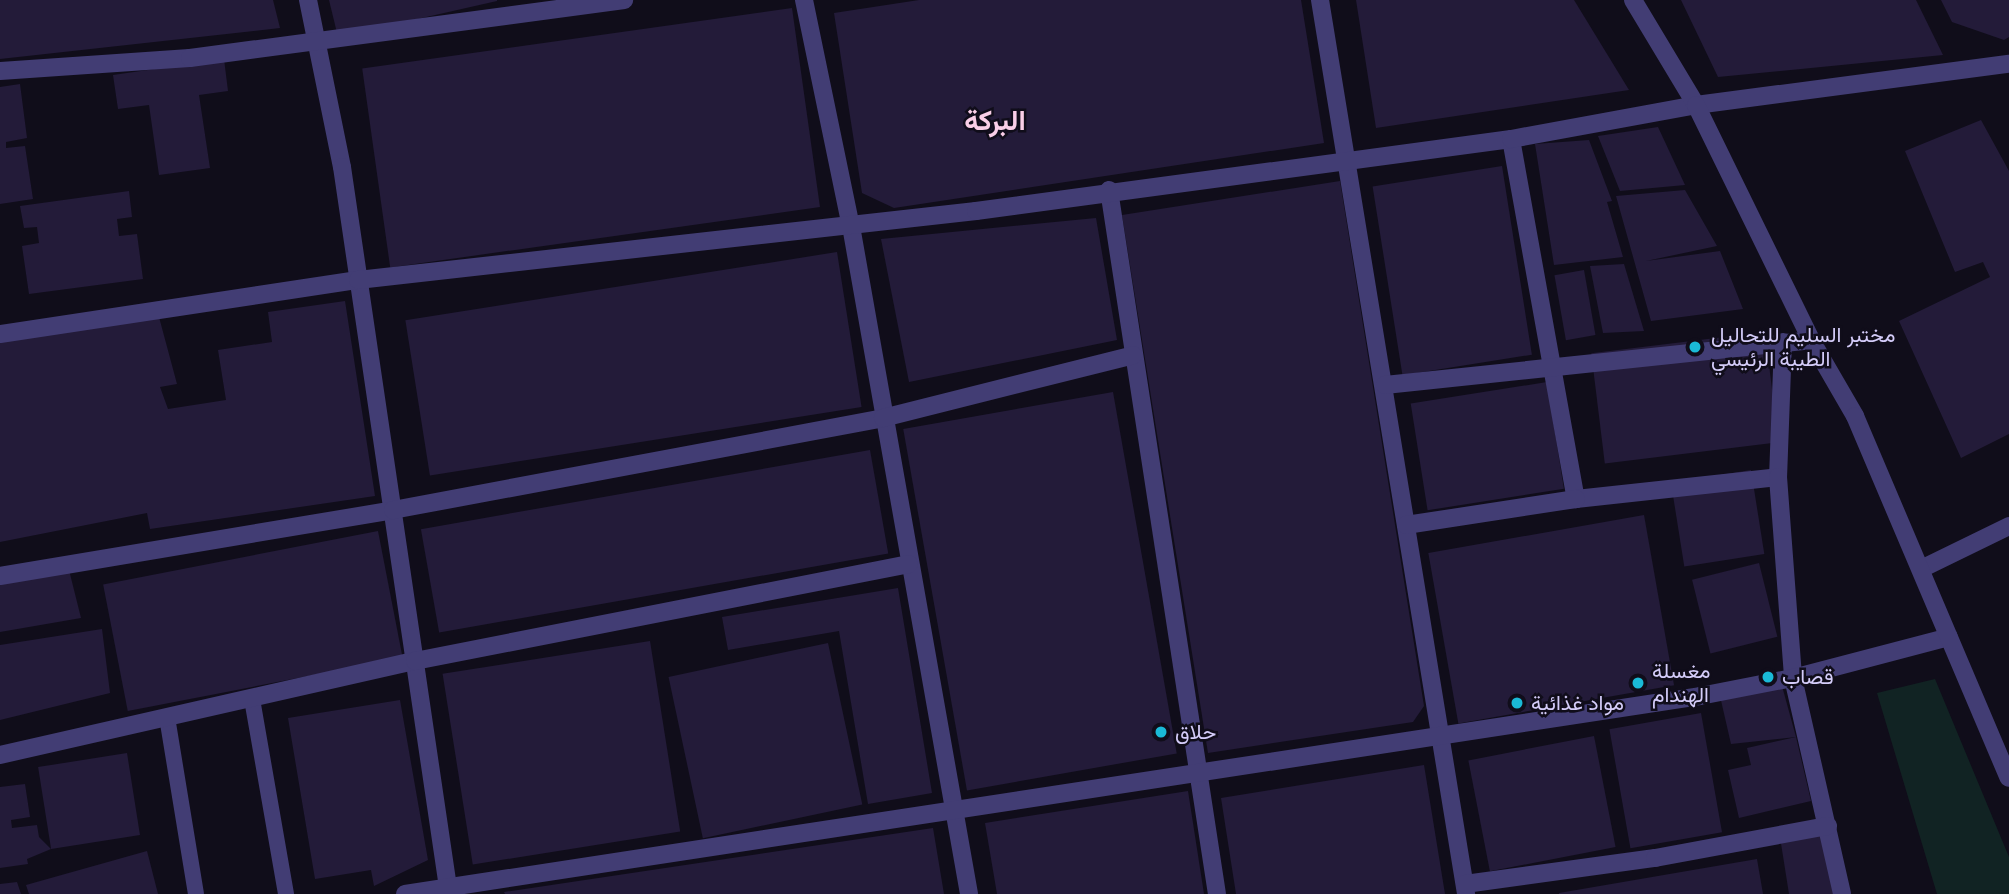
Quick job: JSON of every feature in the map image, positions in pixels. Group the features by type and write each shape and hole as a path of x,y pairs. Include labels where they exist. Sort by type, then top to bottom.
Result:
{"street":[{"path":"308,0 319,41 358,280 448,889"},
{"path":"0,71 190,58 624,0"},
{"path":"804,0 851,226 969,894"},
{"path":"1320,0 1349,160 1438,736 1465,889 1828,826"},
{"path":"1633,0 1696,105 1811,340 1855,416 2009,778"},
{"path":"0,334 358,280 851,226 1511,139 1696,105 2007,71"},
{"path":"1511,139 1576,499"},
{"path":"1109,190 1217,894"},
{"path":"1385,385 1552,365 1811,340"},
{"path":"1783,342 1778,477 1793,678 1842,894"},
{"path":"0,576 393,510 883,418 1133,355"},
{"path":"1406,525 1576,499 1778,477"},
{"path":"1921,569 2009,526"},
{"path":"0,755 415,661 909,564"},
{"path":"405,894 955,808 1199,774 1793,678 1949,637"}],"lane":[{"path":"252,699 286,894"},
{"path":"167,718 196,894"}],"shaded area":[{"path":"1935,679 2009,857 2009,894 1937,894 1877,693"}],"building":[{"path":"0,0 273,0 280,28 0,59"},
{"path":"329,0 497,0 497,1 338,37"},
{"path":"919,0 1301,0 1324,143 894,208 862,193 834,13"},
{"path":"1356,0 1574,0 1629,90 1376,128"},
{"path":"1681,0 1916,0 1943,55 1718,77"},
{"path":"1941,0 2009,0 2009,37 2004,40 1952,22"},
{"path":"792,8 820,207 390,267 362,68"},
{"path":"224,59 228,91 199,95 210,168 159,175 149,105 118,109 113,75"},
{"path":"20,84 27,138 6,142 6,148 25,146 33,199 0,204 0,87"},
{"path":"1981,120 2009,171 2009,434 1961,458 1899,321 1990,277 1983,262 1955,272 1905,151"},
{"path":"1658,127 1685,185 1620,191 1598,136"},
{"path":"1589,140 1612,201 1607,202 1623,257 1554,265 1535,144"},
{"path":"1502,166 1532,355 1402,375 1373,186"},
{"path":"1340,181 1424,706 1413,722 1208,753 1122,215"},
{"path":"1685,190 1717,246 1646,261 1720,251 1743,309 1651,321 1616,196"},
{"path":"129,191 132,217 117,219 119,236 137,234 143,279 29,294 22,246 39,243 37,227 24,228 20,206"},
{"path":"1096,218 1117,340 909,382 881,239"},
{"path":"837,252 862,407 430,475 405,320"},
{"path":"1624,264 1644,331 1603,333 1590,266"},
{"path":"1584,270 1595,335 1566,340 1554,275"},
{"path":"345,301 375,496 150,529 147,513 0,542 0,342 159,317 177,384 160,387 168,409 226,400 218,350 272,342 268,312"},
{"path":"1765,332 1779,442 1605,463 1591,353"},
{"path":"1547,382 1564,489 1428,510 1411,404"},
{"path":"1113,392 1177,753 967,790 903,429"},
{"path":"870,450 888,553 439,633 421,529"},
{"path":"1751,470 1764,554 1684,567 1671,483"},
{"path":"1644,515 1674,685 1458,723 1428,553"},
{"path":"378,531 403,658 128,711 103,584"},
{"path":"1759,563 1777,637 1710,653 1692,580"},
{"path":"68,566 81,618 0,632 0,580"},
{"path":"898,588 932,793 868,804 839,631 728,650 722,617"},
{"path":"102,629 110,693 0,720 0,645"},
{"path":"650,641 680,832 473,864 443,674"},
{"path":"828,643 862,804 703,838 669,677"},
{"path":"1782,686 1796,737 1731,744 1720,696"},
{"path":"400,700 428,860 374,886 371,870 315,879 288,718"},
{"path":"1701,713 1722,832 1630,848 1609,729"},
{"path":"1594,736 1616,847 1490,871 1468,760"},
{"path":"1796,737 1811,801 1739,818 1728,770 1751,765 1747,748"},
{"path":"127,753 140,835 51,849 38,767"},
{"path":"1424,765 1445,894 1236,894 1221,798"},
{"path":"25,784 30,817 11,820 12,828 37,825 39,837 51,849 27,859 28,864 0,868 0,787"},
{"path":"1188,791 1204,894 997,894 985,823"},
{"path":"933,828 944,894 504,892"},
{"path":"1822,832 1836,894 1789,894 1780,837"},
{"path":"147,851 158,894 29,894 26,885"},
{"path":"1757,859 1763,894 1559,894 1559,893"},
{"path":"17,882 21,894 0,894 0,884"}],"place":[{"name":"مختبر السليم للتحاليل الطيبة الرئيسي","path":"1695,347"},
{"name":"قصاب","path":"1768,677"},
{"name":"مغسلة الهندام","path":"1638,683"},
{"name":"مواد غذائية","path":"1517,703"},
{"name":"حلاق","path":"1161,732"}],"district":[{"name":"البركة","path":"995,121"}]}
